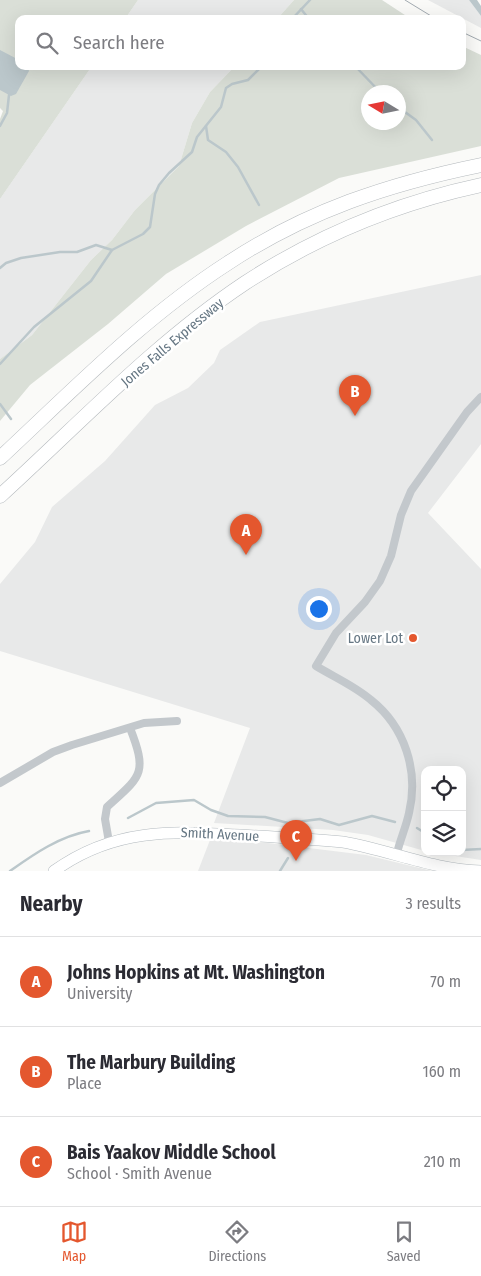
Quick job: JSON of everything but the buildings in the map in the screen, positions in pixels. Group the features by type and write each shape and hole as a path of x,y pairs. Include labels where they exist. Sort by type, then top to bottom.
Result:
{"highway":[{"name":"Jones Falls Expressway","path":"0,458 171,304 250,249 292,226 366,194 399,184 481,166"},
{"name":"Jones Falls Expressway","path":"0,496 142,365 188,326 245,284 304,249 373,217 434,196 481,185"}],"main road":[{"name":"Smith Avenue","path":"54,871 109,842 132,836 174,831 343,842 436,865 481,870"}],"street":[{"path":"397,854 409,813 412,795 413,779 405,747 389,717 370,699 316,666 336,632 366,602 380,581 391,556 401,515 411,491 467,412 481,397"},
{"path":"0,781 53,752 158,721 177,721"},
{"path":"109,842 105,812 107,807 127,791 137,776 139,757 130,728"}],"shaded area":[{"path":"0,0 138,0 128,15 15,15 15,70 89,70 0,199 0,119 3,111 0,108"},
{"path":"138,0 294,0 281,15 128,15"},
{"path":"294,0 382,0 405,15 281,15"},
{"path":"428,0 469,0 481,16 481,28 466,20 466,15 456,15"},
{"path":"469,0 477,0 481,6 481,16"},
{"path":"466,48 481,55 481,146 339,178 246,226 166,274 108,324 30,385 0,421 0,359 32,335 91,260 112,240 135,210 179,166 192,123 210,92 231,70 466,70"},
{"path":"0,50 15,58 15,70 29,71 16,94 11,96 0,90"},
{"path":"89,70 231,70 210,92 192,123 179,166 135,210 112,240 91,260 32,335 0,359 0,199"},
{"path":"481,275 481,444 428,513 481,569 481,860 455,856 466,856 466,766 421,766 421,850 368,835 333,830 214,823 250,728 0,651 0,584 35,542 52,507 105,461 155,405 188,388 214,363 220,350 260,322"},
{"path":"210,840 268,843 366,855 432,871 198,871"}],"waterway":[{"path":"296,15 310,0"},
{"path":"301,9 306,15"},
{"path":"0,364 34,327 91,281 112,250 143,234 150,227 155,194 159,185 192,152 197,137 221,107 226,88 232,84 248,80 258,70"},
{"path":"359,70 373,85"},
{"path":"0,126 7,113 9,95"},
{"path":"406,113 416,120 432,140"},
{"path":"206,126 208,140 226,152 238,167 259,205"},
{"path":"0,268 6,263 21,258 60,252 77,252 96,245 112,250"},
{"path":"0,404 11,419"},
{"path":"128,818 156,803 194,800 211,810 228,816 265,817 288,823 320,819 339,825 372,816 395,822"},
{"path":"417,828 421,830"},
{"path":"10,871 58,841 89,831"},
{"path":"466,850 481,849"},
{"path":"280,871 288,858"}],"tram line":[{"path":"405,0 429,15"},
{"path":"466,34 481,41"}],"place":[{"name":"The Marbury Building","path":"355,416"},
{"name":"Johns Hopkins at Mt. Washington","path":"246,555"},
{"name":"Lower Lot","path":"413,638"},
{"name":"Bais Yaakov Middle School","path":"296,861"}]}
